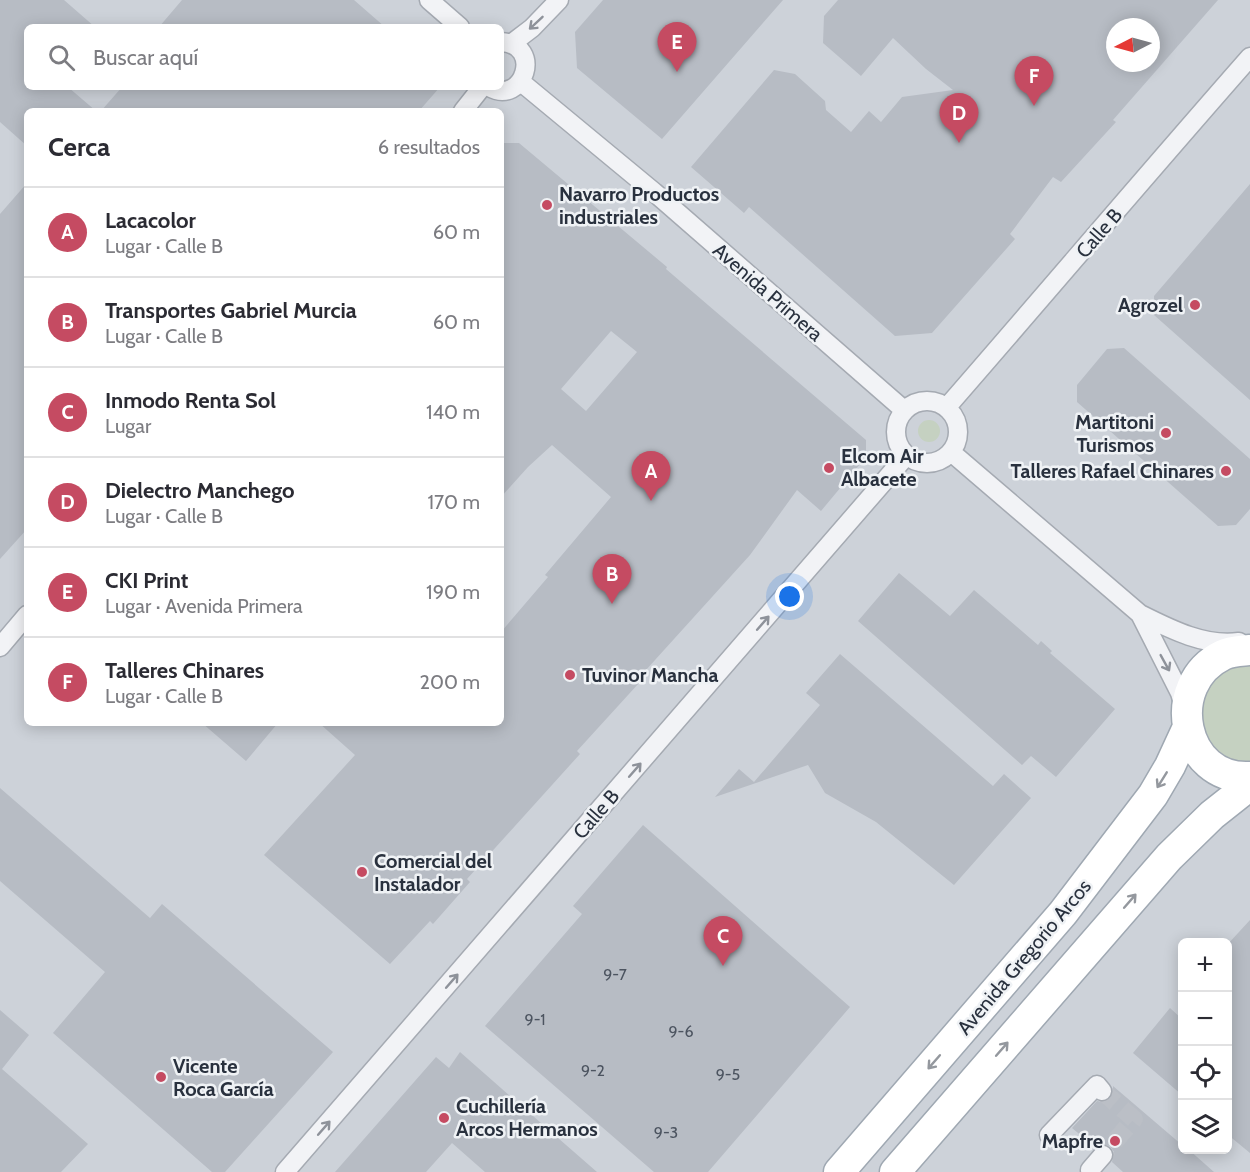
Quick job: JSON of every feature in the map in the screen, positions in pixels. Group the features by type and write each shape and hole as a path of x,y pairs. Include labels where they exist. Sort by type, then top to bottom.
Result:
{"main road":[{"name":"Avenida Gregorio Arcos","path":"839,1172 1063,913 1096,871 1165,776 1187,720 1190,693 1199,675 1214,660 1236,646"},
{"path":"1187,720 1198,751 1206,761 1228,774 1241,778 1250,777"},
{"path":"895,1172 1169,856 1212,814 1242,793"}],"street":[{"path":"429,0 457,24"},
{"path":"506,43 532,28 559,0"},
{"path":"500,90 513,88 521,82 524,75 526,60 518,48 506,43"},
{"name":"Calle B","path":"947,407 1250,57"},
{"name":"Avenida Primera","path":"521,82 645,185 904,410"},
{"path":"465,108 480,90"},
{"path":"925,400 935,401 947,407 958,424 958,438 951,452 941,460 931,463 921,463 906,456 898,444 896,435 897,423 904,410 925,400"},
{"path":"951,452 1140,614 1170,629 1236,646"},
{"name":"Calle B","path":"285,1172 906,456"},
{"path":"1140,614 1180,693 1187,720"},
{"path":"0,646 24,618"},
{"path":"1049,1135 1096,1085 1102,1091"},
{"path":"1090,1170 1103,1155"}],"shaded area":[{"path":"0,0 1250,0 1250,1172 0,1172"}],"green space":[{"path":"929,420 937,423 940,431 937,439 929,442 921,439 918,431 921,423"},
{"path":"1250,662 1250,767 1212,751 1198,724 1208,682 1229,666"}],"building":[{"path":"0,0 64,0 92,24 24,24 24,90 72,90 92,108 24,108 24,143 0,122"},
{"path":"182,0 354,0 382,24 162,24"},
{"path":"603,0 783,0 662,139 577,68 575,32"},
{"path":"838,0 1218,0 1160,66 1160,18 1106,18 1106,72 1155,72 1113,120 1116,122 1061,182 1053,177 1010,234 1015,239 932,333 895,336 749,207 744,213 691,167 774,70 795,74 825,101 826,110 851,132 869,111 881,122 902,97 953,90 926,69 893,38 861,76 823,43 824,16"},
{"path":"119,90 437,90 422,108 104,108"},
{"path":"504,143 519,143 667,267 666,269 866,440 866,457 821,511 797,490 750,555 636,681 639,683 577,751 580,754 467,879 470,882 433,924 430,921 390,964 264,855 355,755 322,726 504,726 504,628 548,577 545,575 611,497 552,445 504,494","holes":["611,331 637,352 586,411 561,389"]},
{"path":"1250,184 1250,400 1154,315 1154,296"},
{"path":"24,186 24,532 0,559 0,214"},
{"path":"1124,348 1250,459 1250,509 1236,525 1218,526 1077,402 1077,385 1107,349"},
{"path":"899,573 950,616 974,590 1038,645 1041,641 1052,651 1050,653 1115,709 1056,777 1031,756 1022,765 858,621"},
{"path":"840,654 993,786 1004,774 1031,798 954,885 876,822 825,793 808,765 715,797 739,769 754,782 820,705 806,693"},
{"path":"205,726 275,726 246,761"},
{"path":"0,788 150,918 162,904 333,1052 225,1172 212,1172 53,1033 105,972 0,881"},
{"path":"643,825 850,1007 708,1172 654,1172 485,1026 582,914 573,906"},
{"path":"1250,920 1250,1153 1232,1138 1232,940"},
{"path":"1170,1008 1178,1015 1178,1092 1133,1053"},
{"path":"0,1010 29,1035 2,1069 88,1144 61,1172 0,1172"},
{"name":"Cuchillería Arcos Hermanos","path":"460,1052 597,1172 485,1172 452,1143 426,1172 335,1172 436,1057 449,1068"},
{"path":"1113,1086 1178,1142 1178,1154 1194,1154 1214,1172 1123,1172 1112,1162 1114,1152 1110,1146 1100,1144 1095,1147 1072,1128 1097,1101 1103,1102 1110,1099"}],"tunnel":[{"path":"1102,1091 1134,1119 1103,1155"}],"place":[{"name":"CKI Print","path":"677,72"},
{"name":"Talleres Chinares","path":"1034,106"},
{"name":"Dielectro Manchego","path":"959,143"},
{"name":"Navarro Productos industriales","path":"547,205"},
{"name":"Agrozel","path":"1195,305"},
{"name":"Martitoni Turismos","path":"1166,433"},
{"name":"Elcom Air Albacete","path":"829,468"},
{"name":"Talleres Rafael Chinares","path":"1226,471"},
{"name":"Lacacolor","path":"651,501"},
{"name":"Transportes Gabriel Murcia","path":"612,604"},
{"name":"Tuvinor Mancha","path":"570,675"},
{"name":"Comercial del Instalador","path":"362,872"},
{"name":"Inmodo Renta Sol","path":"723,966"},
{"name":"Vicente Roca García","path":"161,1077"},
{"name":"Cuchillería Arcos Hermanos","path":"444,1118"},
{"name":"Mapfre","path":"1115,1141"}]}
